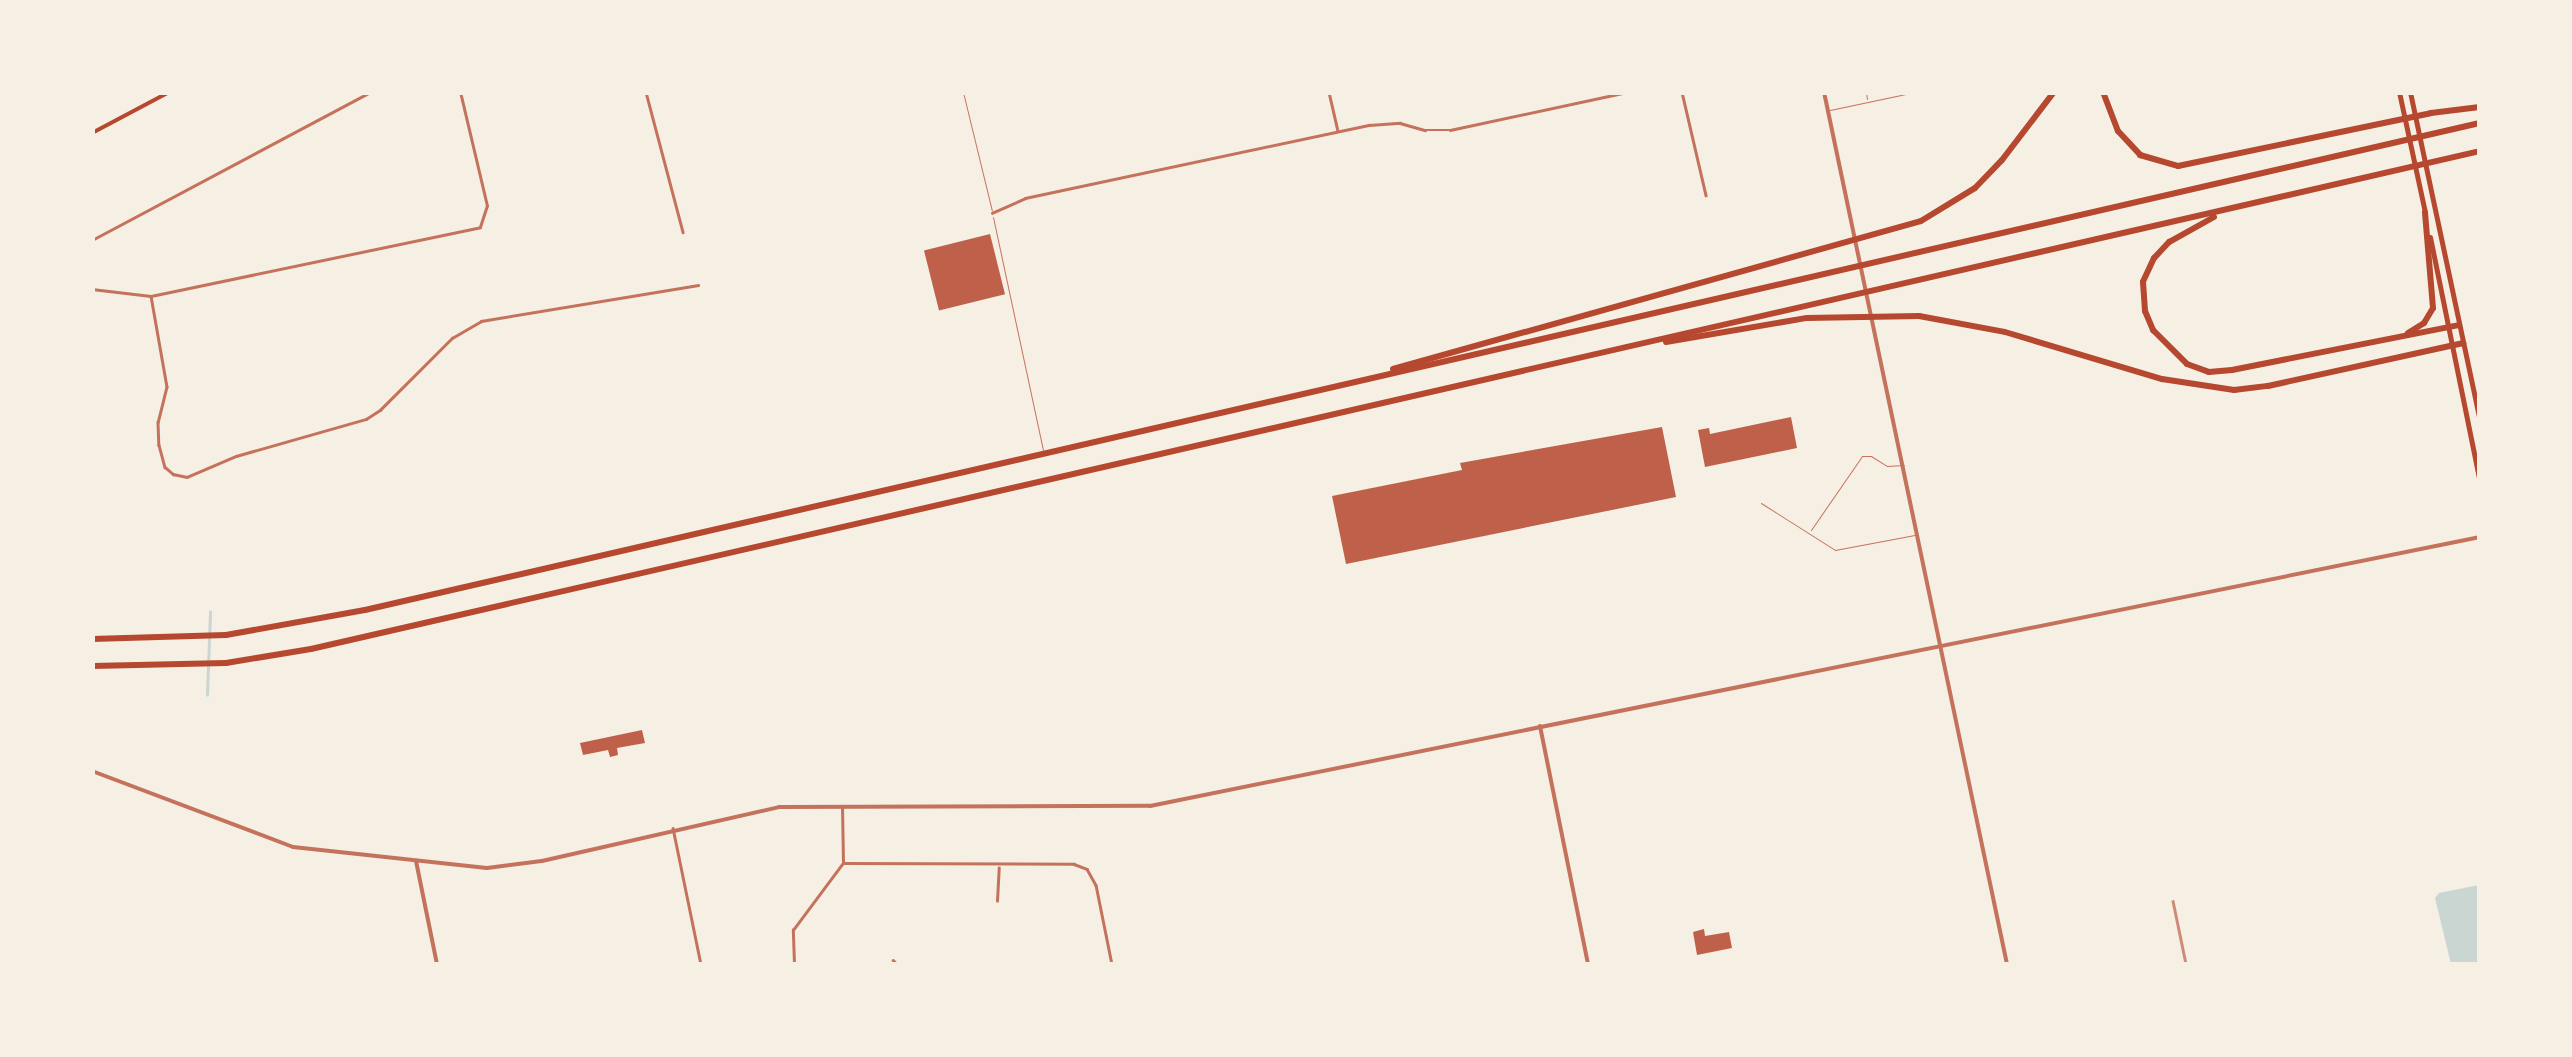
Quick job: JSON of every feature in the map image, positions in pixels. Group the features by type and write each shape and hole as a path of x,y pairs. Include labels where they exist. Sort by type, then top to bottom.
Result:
{"highway":[{"path":"1300,394 1868,238 1921,220 1974,188 2002,160 2054,92"},
{"path":"2103,92 2118,131 2140,154 2178,166 2431,113 2480,107"},
{"path":"92,639 186,639 348,614 2480,123"},
{"path":"92,666 226,663 378,635 2480,151"},
{"path":"2234,209 2192,226 2169,242 2154,258 2143,282 2144,310 2170,351 2209,372 2460,325"},
{"path":"2398,338 2424,324 2434,308 2425,212"},
{"path":"1600,353 1807,318 1883,314 1954,320 2162,379 2234,390 2464,343"}],"main road":[{"path":"92,133 169,92"},
{"path":"2399,92 2480,482"},
{"path":"2410,92 2480,421"}],"street":[{"path":"92,240 370,92"},
{"path":"92,289 151,296 480,227 487,206 460,92"},
{"path":"646,92 682,232"},
{"path":"1329,92 1338,132"},
{"path":"992,214 1025,198 1338,132 1400,123 1425,130 1450,130 1628,92"},
{"path":"1682,92 1706,195"},
{"path":"1824,92 2007,964"},
{"path":"151,296 167,387 158,422 159,445 165,467 187,478 236,456 366,419 380,410 452,338 480,321 698,285"},
{"path":"92,771 292,847 487,868 514,866 778,807 1150,806 2480,538"},
{"path":"1540,726 1588,964"},
{"path":"794,964 793,930 843,862 842,806"},
{"path":"673,828 700,964"},
{"path":"416,861 437,964"},
{"path":"843,862 1074,864 1088,869 1096,884 1112,964"},
{"path":"997,902 999,865"},
{"path":"894,960 897,964"}],"lane":[{"path":"963,92 1043,453"},
{"path":"1866,92 1868,102"},
{"path":"1828,110 1915,92"},
{"path":"1809,534 1862,456 1886,466 1904,465"},
{"path":"1761,502 1835,550 1918,534"}],"shaded area":[{"path":"2479,885 2479,964 2451,964 2435,898 2439,893"}],"building":[{"path":"990,234 1005,294 939,311 924,250"},
{"path":"1791,417 1797,448 1705,467 1698,430 1709,428 1710,434"},
{"path":"1662,427 1676,497 1346,564 1332,496 1462,470 1460,463"},
{"path":"642,730 645,743 617,748 618,755 610,757 608,750 583,755 580,743"},
{"path":"1704,929 1705,936 1729,932 1732,948 1697,955 1693,932"}],"waterway":[{"path":"207,695 210,612"}],"railway":[{"path":"2173,901 2186,964"}]}
